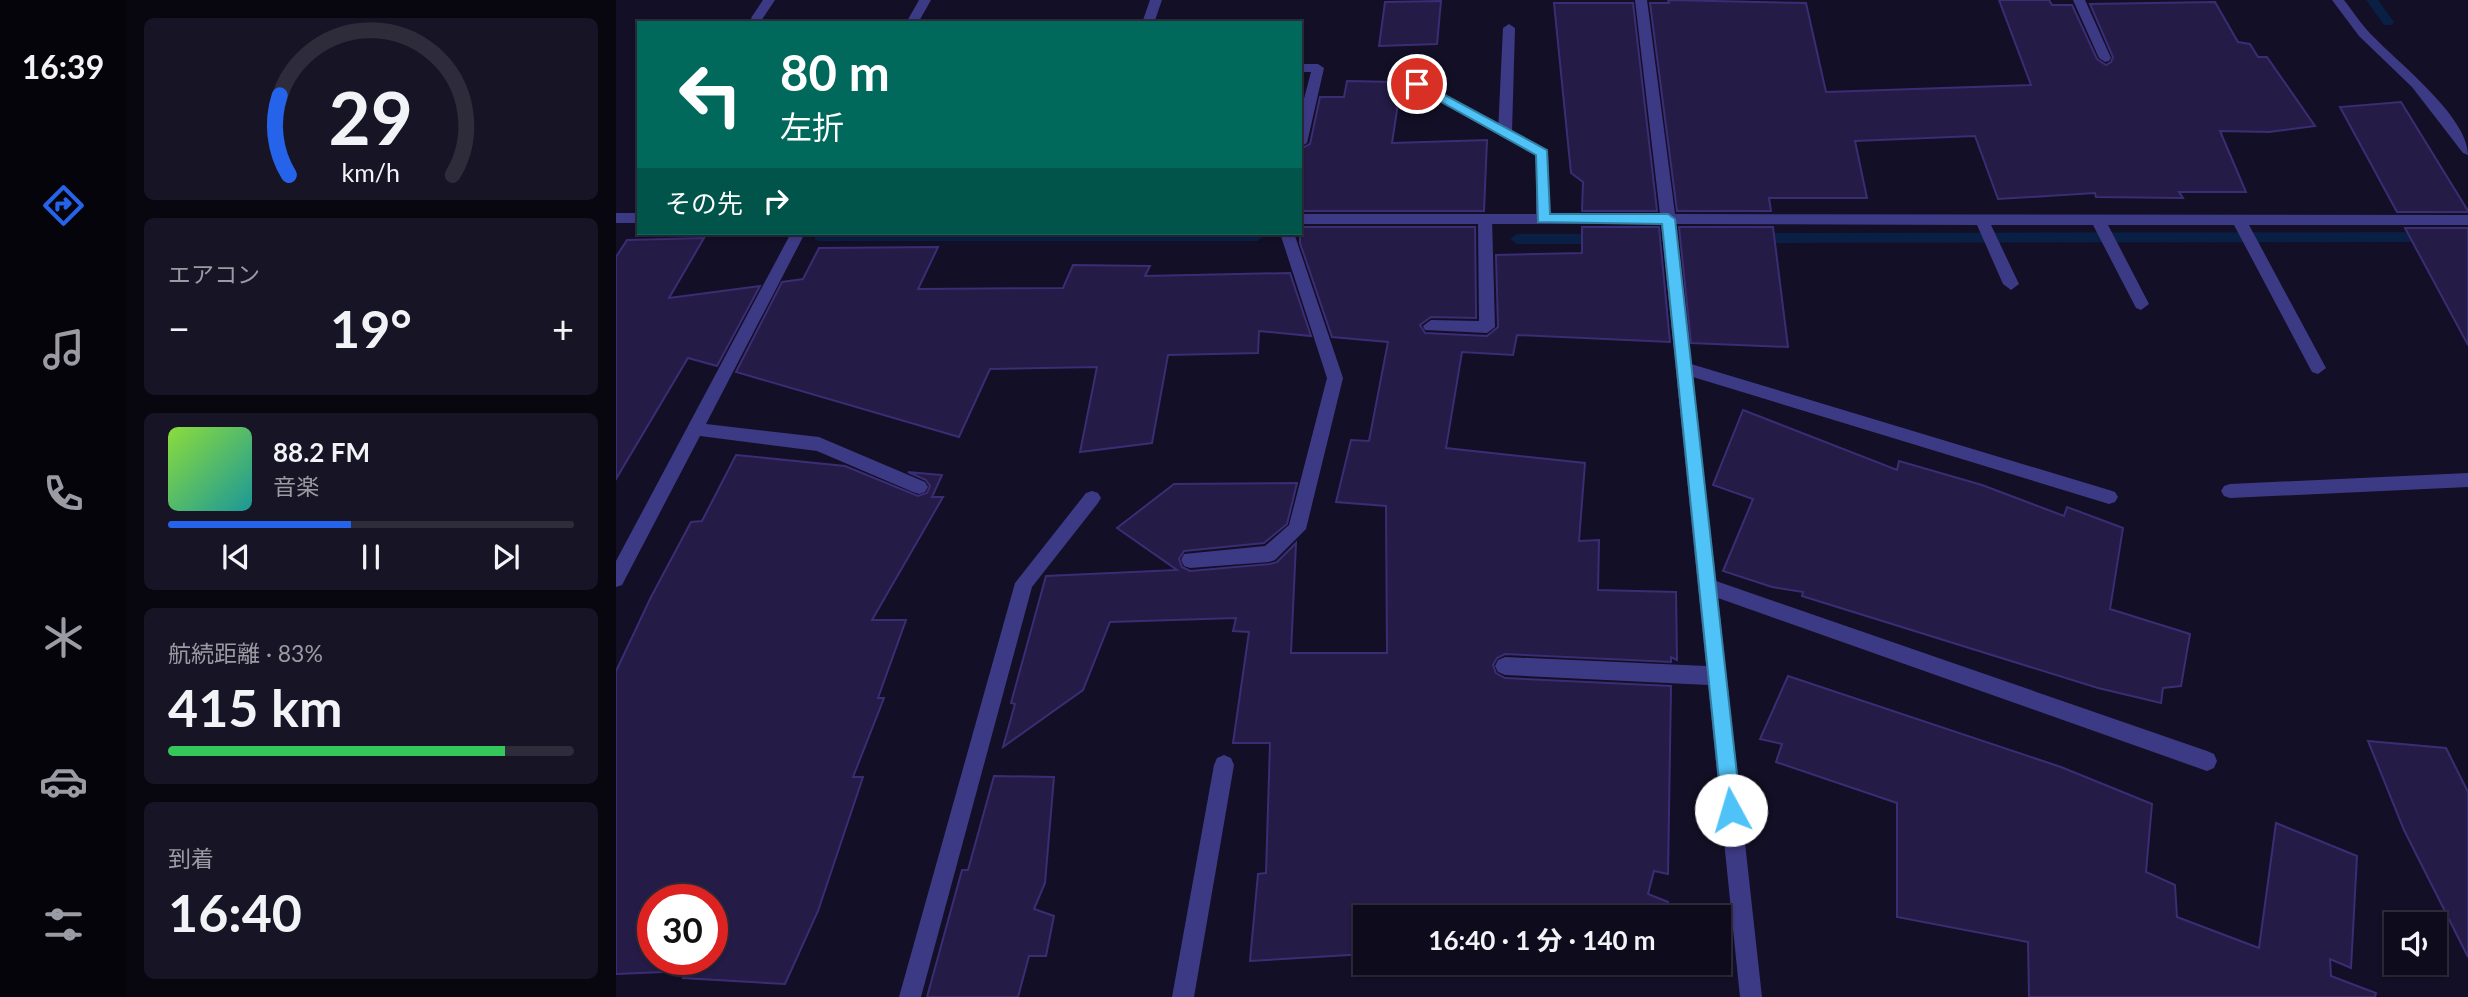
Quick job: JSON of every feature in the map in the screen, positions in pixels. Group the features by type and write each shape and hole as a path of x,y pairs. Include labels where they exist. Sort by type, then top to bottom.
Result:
{"street":[{"path":"757,18 769,0"},
{"path":"913,21 925,0"},
{"path":"1149,21 1156,0"},
{"path":"1642,0 1751,997"},
{"path":"2079,0 2105,58"},
{"path":"2338,0 2363,33 2417,84 2468,150"},
{"path":"1505,132 1509,29"},
{"path":"1302,68 1318,68 1302,136"},
{"path":"1395,72 1543,153 1543,219"},
{"path":"616,218 637,218"},
{"path":"1302,219 2468,220"},
{"path":"1430,326 1487,327 1485,219"},
{"path":"1982,220 2011,284"},
{"path":"2098,220 2141,304"},
{"path":"2239,220 2318,368"},
{"path":"616,579 797,235"},
{"path":"1190,560 1269,554 1297,529 1335,378 1288,235"},
{"path":"1684,368 2109,497"},
{"path":"695,429 819,444 919,487"},
{"path":"2230,491 2468,480"},
{"path":"910,997 1024,583 1092,498"},
{"path":"1707,586 2207,761"},
{"path":"1505,666 1717,676"},
{"path":"1183,997 1224,765"}],"building":[{"path":"1668,0 1806,3 1826,92 2031,85 1999,0 2049,0 2052,5 2072,5 2097,59 2106,65 2113,57 2090,4 2215,2 2238,42 2250,44 2258,57 2267,57 2315,126 2269,132 2220,131 2246,192 2179,192 2183,198 2096,197 2095,193 1998,199 1975,136 1855,141 1867,198 1769,198 1771,211 1677,211 1650,3 1669,3"},
{"path":"1441,1 1437,44 1379,46 1385,2"},
{"path":"1554,3 1633,3 1657,211 1582,211 1583,182 1571,173"},
{"path":"1347,81 1401,84 1392,143 1487,140 1484,211 1302,211 1302,148 1310,144 1320,97 1344,97"},
{"path":"2401,102 2468,212 2397,212 2340,107"},
{"path":"1302,227 1475,227 1476,318 1431,317 1420,325 1425,333 1487,336 1498,327 1496,255 1582,253 1582,227 1659,227 1670,342 1517,335 1513,355 1462,352 1446,448 1585,463 1579,541 1599,540 1598,590 1676,592 1677,660 1671,657 1671,662 1505,654 1497,658 1493,665 1496,673 1505,678 1671,686 1668,874 1654,871 1648,894 1668,902 1668,905 1353,905 1353,955 1250,961 1258,874 1266,873 1270,743 1233,743 1249,632 1233,631 1236,618 1110,622 1083,690 1003,747 1015,704 1011,703 1046,576 1177,570 1117,528 1174,484 1297,483 1287,524 1264,543 1184,551 1179,559 1182,567 1190,571 1270,564 1277,562 1296,543 1291,653 1387,653 1386,506 1336,502 1351,440 1369,441 1388,342 1332,337 1300,243"},
{"path":"1679,227 1773,227 1788,347 1691,343"},
{"path":"2405,228 2468,228 2468,345"},
{"path":"704,238 669,298 760,286 717,366 688,358 616,479 616,257 627,240"},
{"path":"938,247 918,289 1063,288 1073,265 1150,266 1145,276 1290,273 1311,336 1259,331 1258,353 1168,355 1152,443 1080,452 1097,367 990,369 959,437 736,372 782,282 803,279 819,248"},
{"path":"1743,410 1897,470 1899,461 1982,485 2064,516 2067,507 2123,528 2110,609 2190,634 2181,686 2163,688 2161,703 2098,688 1802,596 1803,592 1772,587 1723,571 1753,499 1713,485"},
{"path":"736,455 845,466 918,496 927,493 930,486 926,480 908,472 942,475 932,497 943,497 872,620 906,620 878,698 884,698 853,777 863,777 818,911 785,984 683,978 684,975 728,975 728,884 637,884 637,973 616,974 616,671 691,522 702,521"},
{"path":"1788,676 2061,767 2152,804 2146,872 2175,885 2177,917 2259,948 2276,823 2357,856 2351,968 2330,959 2331,976 2376,993 2375,997 2029,997 2028,942 1897,917 1897,803 1776,762 1782,744 1760,739"},
{"path":"2368,741 2446,748 2468,792 2468,957 2447,912 2404,830"},
{"path":"994,776 1054,777 1045,883 1034,909 1054,916 1046,956 1029,956 1018,997 927,997 962,870 968,870"}],"waterway":[{"path":"2372,0 2388,22"},
{"path":"820,236 1257,236"},
{"path":"1752,238 2468,237"},
{"path":"1517,239 1604,239"}],"route":[{"path":"1417,84 1543,153 1543,219 1668,219 1731,810"}]}
